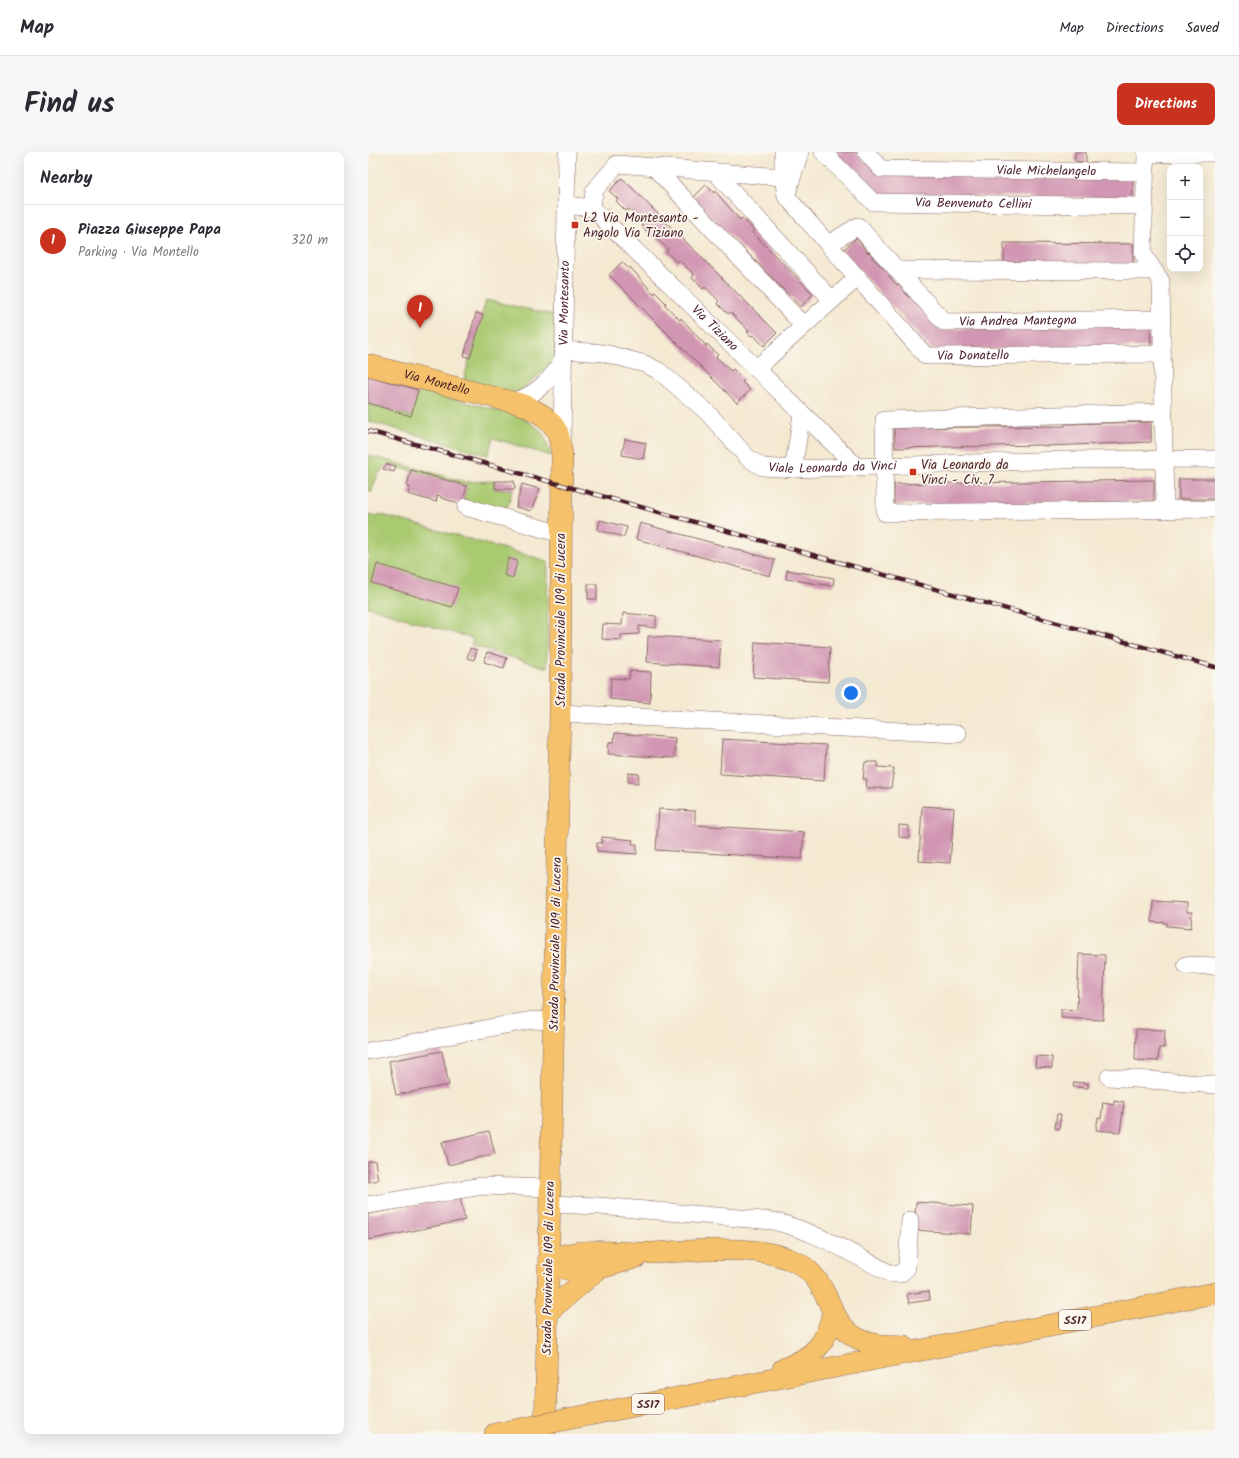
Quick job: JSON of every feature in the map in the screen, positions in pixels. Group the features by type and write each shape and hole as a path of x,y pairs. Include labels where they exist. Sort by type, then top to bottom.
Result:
{"main road":[{"name":"Via Montello","path":"368,365 533,409 549,420 558,433 562,454"},
{"name":"Strada Provinciale 109 di Lucera","path":"546,1434 560,713 562,454"},
{"path":"550,1204 558,1234 595,1260"},
{"path":"549,1264 571,1271 595,1260 651,1253 722,1250 764,1252 797,1262 809,1271 821,1284 833,1311 850,1334 866,1342 877,1344 935,1347"},
{"path":"548,1312 595,1260"},
{"name":"SS17","path":"495,1434 1215,1293"},
{"path":"728,1388 770,1374 809,1357 827,1335 833,1311"}],"street":[{"name":"Via Montesanto","path":"562,454 567,152"},
{"path":"782,152 783,177 786,196"},
{"path":"786,196 800,152"},
{"name":"Via Benvenuto Cellini","path":"823,152 873,202 1144,206"},
{"name":"Viale Michelangelo","path":"866,152 881,168 1145,172"},
{"path":"1165,510 1161,281 1143,254 1145,172 1142,153 1215,153"},
{"path":"566,205 592,208 594,191 617,164 783,177"},
{"path":"654,167 803,325"},
{"path":"715,172 832,300"},
{"name":"Via Donatello","path":"786,196 926,356 1162,354"},
{"name":"Via Tiziano","path":"592,208 857,467"},
{"name":"Via Andrea Mantegna","path":"829,244 858,226 944,322 1162,319"},
{"path":"898,270 1154,271"},
{"path":"756,369 858,277"},
{"name":"Viale Leonardo da Vinci","path":"563,354 604,353 645,364 659,371 672,380 707,412 747,457 763,466 793,468 1064,460 1215,459"},
{"name":"Via Montello","path":"506,401 520,400 532,394 556,371 563,354"},
{"path":"1164,412 884,420 885,513 1215,509"},
{"path":"793,468 802,414"},
{"path":"466,507 562,534"},
{"path":"560,713 958,734"},
{"path":"1186,965 1215,966"},
{"path":"368,1051 532,1020 554,1021"},
{"path":"1109,1077 1215,1085"},
{"path":"368,1205 482,1186 550,1204 599,1206 773,1221 814,1234 891,1274 900,1274 907,1268 910,1220"}],"green space":[{"path":"486,300 554,315 556,360 519,392 507,393 463,382"},
{"path":"418,390 520,416 539,429 545,437 551,456 493,438 488,455 368,421 368,403 410,416"},
{"path":"368,455 466,482 495,481 495,489 513,489 505,514 463,501 467,486 387,464 377,476 372,491 368,491"},
{"path":"379,514 548,561 547,668 471,645 473,639 368,607 368,515 378,517"}],"building":[{"path":"831,152 855,152 866,163 1133,178 1133,198 873,195"},
{"path":"1075,152 1086,152 1086,162 1075,161"},
{"path":"622,178 777,333 764,346 753,335 751,336 747,332 749,331 730,312 728,314 717,303 719,301 705,287 703,289 692,278 694,275 679,260 677,263 666,251 668,249 653,235 651,236 641,225 643,224 629,209 626,211 616,201 618,199 609,191"},
{"path":"706,185 714,193 715,191 740,220 742,218 754,230 752,232 813,294 801,307 693,198"},
{"path":"856,238 868,253 869,252 873,256 871,257 891,275 889,276 897,285 899,284 909,298 910,296 940,329 1150,325 1151,347 932,350 842,251"},
{"path":"1004,243 1133,244 1133,265 1004,264"},
{"path":"622,262 629,269 630,267 654,294 655,292 666,303 665,305 680,320 681,318 706,346 707,344 718,355 716,357 731,371 733,369 744,380 742,382 750,390 737,403 609,275"},
{"path":"476,313 483,315 470,358 464,356"},
{"path":"368,376 418,390 411,416 368,403"},
{"path":"1151,422 1151,442 1047,446 895,448 894,428 1065,426 1065,424"},
{"path":"625,439 646,443 643,459 622,455"},
{"path":"387,464 396,466 394,472 383,469"},
{"path":"411,470 467,486 462,504 441,498 441,496 438,495 436,502 408,494 410,487 407,486"},
{"path":"1179,479 1215,479 1215,499 1179,499"},
{"path":"1154,480 1154,501 894,505 894,484"},
{"path":"495,481 514,481 515,489 495,489"},
{"path":"522,484 540,489 531,511 516,507"},
{"path":"600,520 627,527 624,537 598,530"},
{"path":"640,523 775,560 770,576 636,539"},
{"path":"508,558 517,561 513,578 504,575"},
{"path":"377,564 458,588 452,607 372,583"},
{"path":"787,570 834,578 833,586 786,579"},
{"path":"588,584 597,584 597,599 588,599"},
{"path":"623,613 656,616 656,628 639,626 639,634 621,635 621,640 602,639 603,624 622,625"},
{"path":"648,636 721,640 719,667 647,662"},
{"path":"755,642 830,647 828,682 753,677"},
{"path":"470,648 477,650 474,660 467,658"},
{"path":"487,652 507,658 504,668 484,662"},
{"path":"630,671 651,672 650,703 610,699 611,678 629,679"},
{"path":"615,733 675,738 674,758 608,754 609,742 614,742"},
{"path":"722,739 826,745 824,781 720,774"},
{"path":"865,762 878,762 878,767 894,768 891,788 866,788 867,779 863,779"},
{"path":"628,773 639,774 638,783 628,782"},
{"path":"922,806 954,808 950,863 919,861"},
{"path":"659,809 695,811 695,825 804,832 802,859 656,850"},
{"path":"899,825 909,826 909,838 899,837"},
{"path":"602,837 633,840 632,844 637,844 637,854 597,851 597,843 602,843"},
{"path":"1153,901 1187,903 1187,912 1192,912 1191,928 1167,926 1167,923 1152,922"},
{"path":"1079,954 1105,955 1103,1020 1061,1018 1061,1009 1077,1010"},
{"path":"1136,1029 1165,1030 1164,1048 1159,1048 1158,1061 1135,1060"},
{"path":"442,1051 449,1085 396,1095 389,1061"},
{"path":"1036,1056 1052,1057 1052,1068 1035,1067"},
{"path":"1074,1082 1088,1083 1088,1088 1073,1087"},
{"path":"1114,1100 1124,1102 1120,1132 1096,1130 1098,1118 1101,1119 1103,1102 1114,1104"},
{"path":"1057,1114 1061,1114 1059,1129 1055,1128"},
{"path":"489,1131 495,1154 448,1165 442,1142"},
{"path":"375,1161 378,1180 368,1182 368,1162"},
{"path":"460,1197 465,1220 368,1240 368,1214"},
{"path":"916,1202 973,1206 971,1234 914,1230"},
{"path":"929,1291 930,1300 909,1303 907,1294"}],"railway":[{"path":"368,431 1215,667"}],"place":[{"name":"L2 Via Montesanto - Angolo Via Tiziano","path":"575,225"},
{"name":"Piazza Giuseppe Papa","path":"420,328"},
{"name":"Via Leonardo da Vinci - Civ. 7","path":"913,472"}]}
